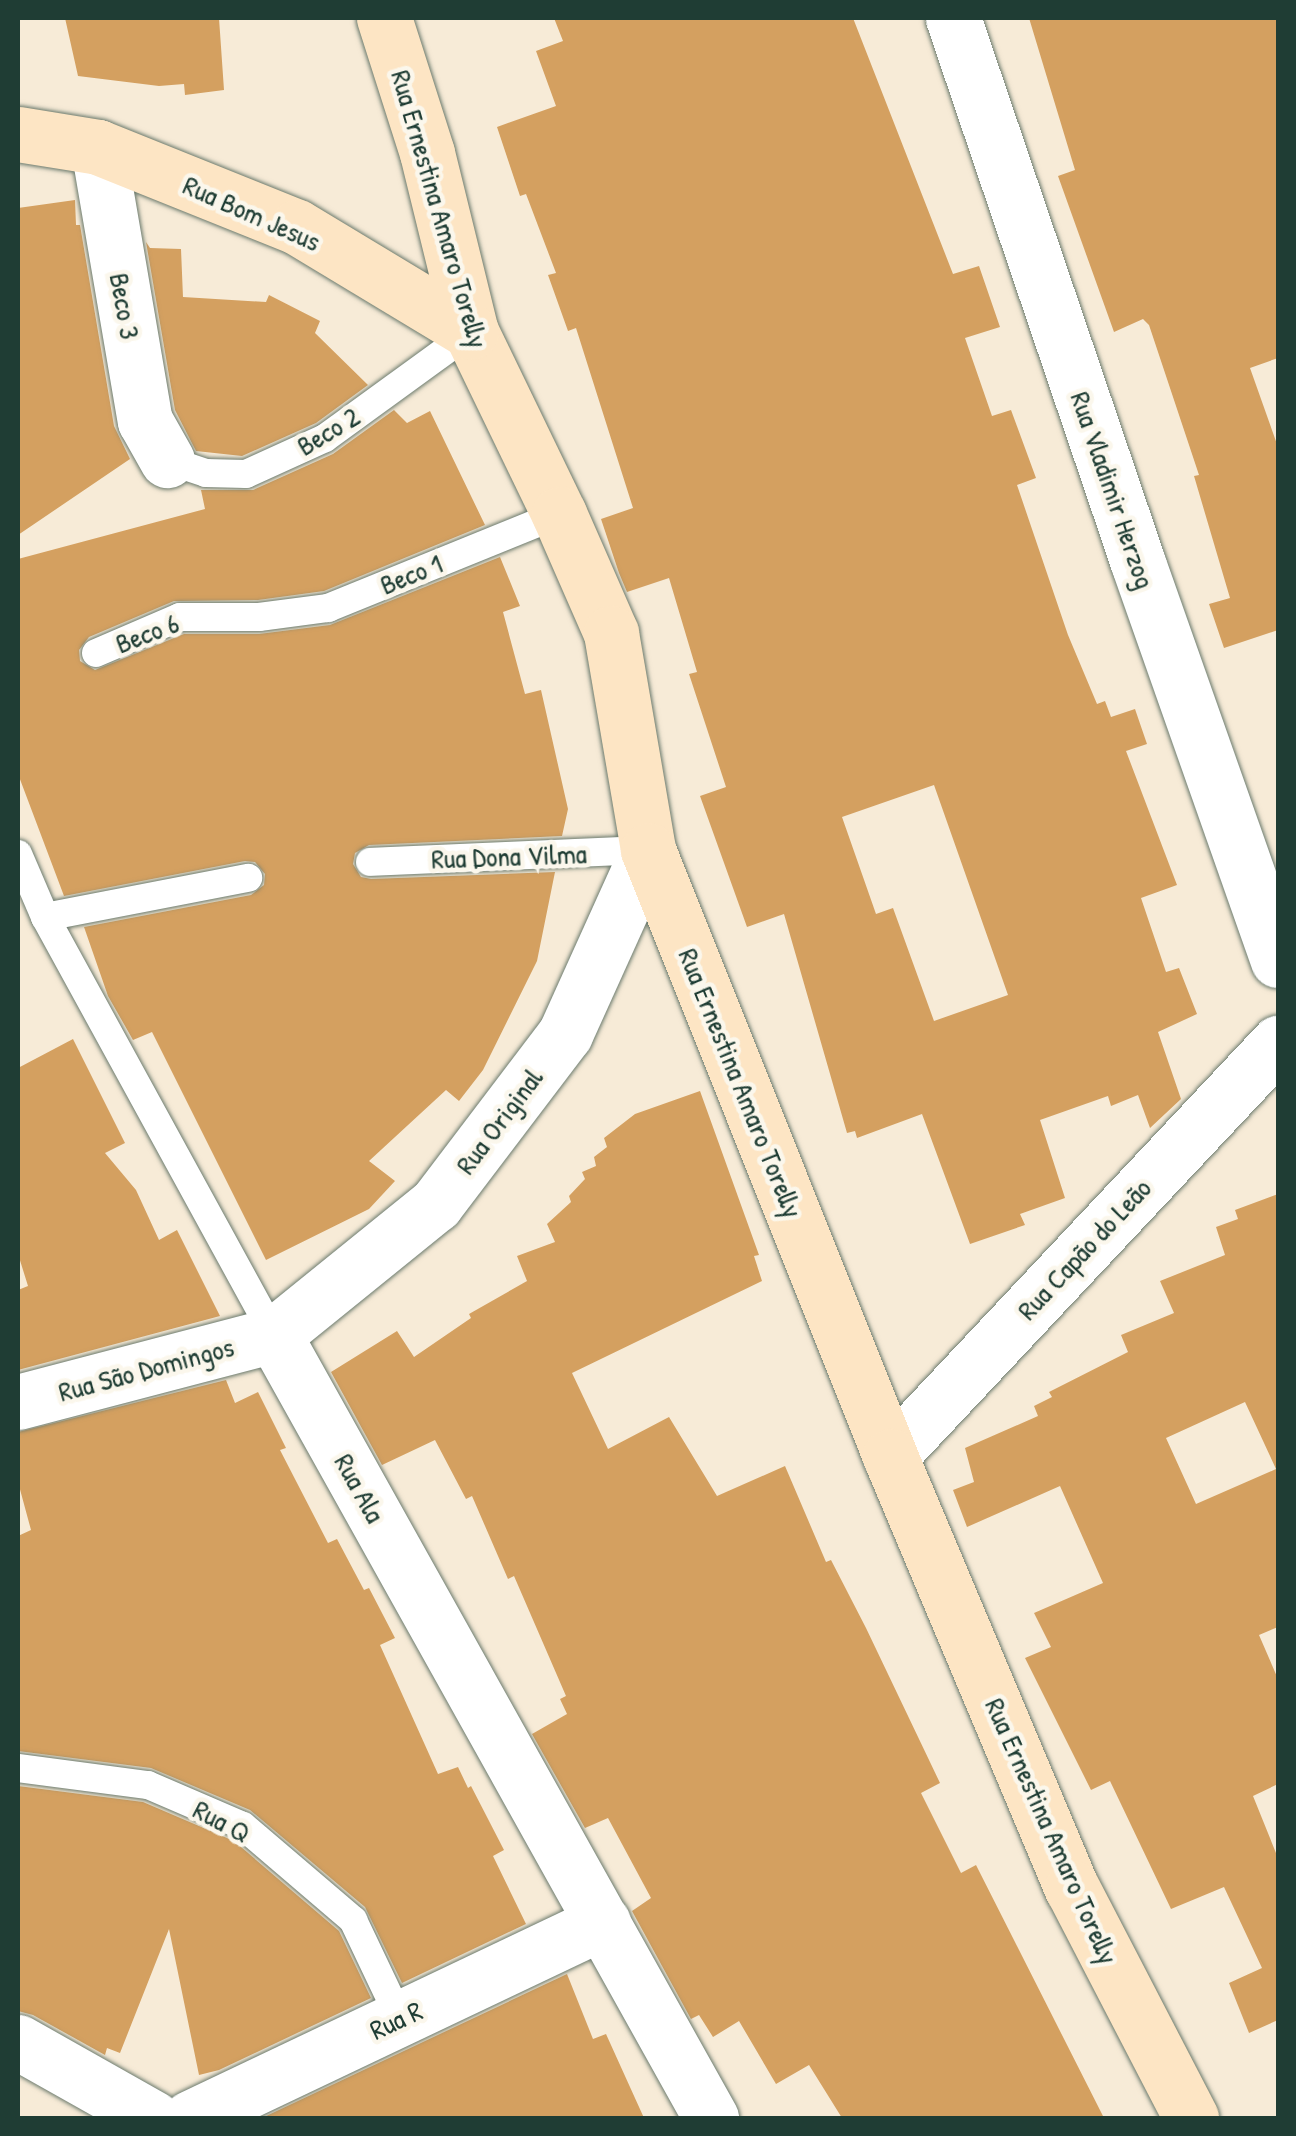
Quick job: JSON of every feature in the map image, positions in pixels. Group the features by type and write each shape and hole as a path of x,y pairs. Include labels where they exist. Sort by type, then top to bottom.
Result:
{"street":[{"name":"Rua Ernestina Amaro Torelly","path":"384,18 427,152 471,332 559,514 611,634 648,850 890,1456 1072,1888 1191,2118"},
{"name":"Rua Vladimir Herzog","path":"953,18 1131,544 1278,960"},
{"name":"Rua Bom Jesus","path":"18,134 98,146 297,227 471,332"},
{"name":"Beco 3","path":"98,146 145,421 167,460"},
{"name":"Rua Original","path":"274,1334 436,1204 565,1034 648,850"},
{"name":"Rua Capão do Leão","path":"890,1456 1278,1043"},
{"name":"Rua São Domingos","path":"18,1402 274,1334"},
{"name":"Rua Ala","path":"274,1334 711,2118"},
{"name":"Rua R","path":"190,2118 603,1922"},
{"path":"18,2042 153,2118"}],"lane":[{"name":"Beco 2","path":"167,460 206,473 246,474 326,438 471,332"},
{"name":"Beco 1","path":"258,617 328,608 559,514"},
{"name":"Beco 6","path":"96,653 180,616 258,617"},
{"name":"Rua Dona Vilma","path":"370,862 648,850"},
{"name":"Rua Ala","path":"18,854 45,917 274,1334"},
{"path":"45,917 248,878"},
{"name":"Rua Q","path":"18,1768 148,1785 243,1826 353,1920 400,2018"}],"building":[{"path":"65,18 219,18 224,90 185,95 184,84 159,86 78,76"},
{"path":"554,18 853,18 953,274 979,266 1000,327 965,338 992,416 1011,410 1036,478 1017,485 1068,635 1097,704 1105,701 1111,717 1135,709 1147,744 1126,751 1177,885 1141,898 1166,972 1179,968 1197,1014 1158,1032 1181,1099 1150,1128 1138,1095 1111,1106 1108,1096 1040,1120 1065,1198 1020,1214 1025,1225 970,1244 922,1114 857,1138 855,1131 847,1133 784,914 747,927 700,796 726,787 689,674 697,672 669,578 627,592 619,573 601,519 633,508 576,328 568,331 548,275 556,273 526,194 520,196 497,127 556,106 536,51 563,41","holes":["934,785 1008,995 934,1021 893,908 876,914 842,817"]},
{"path":"1029,18 1278,18 1278,358 1250,368 1278,447 1278,630 1224,648 1209,604 1230,598 1194,476 1199,475 1149,325 1143,319 1114,332 1058,176 1075,170"},
{"path":"75,200 76,225 80,225 114,426 130,459 18,535 18,208"},
{"path":"146,242 150,248 181,249 183,297 266,302 269,295 320,321 315,333 368,385 316,423 242,456 196,451 175,410"},
{"path":"394,410 407,423 430,411 485,525 324,591 258,600 174,601 89,637 79,650 80,661 95,670 184,634 259,634 330,625 500,557 520,606 503,612 525,694 541,690 568,809 562,836 369,845 355,853 353,864 361,877 371,879 555,872 537,961 483,1070 459,1101 446,1090 369,1161 395,1181 369,1209 266,1260 152,1032 133,1040 108,996 84,927 251,895 264,885 265,874 255,862 245,861 64,896 18,774 18,559 205,509 201,490 253,490 333,454"},
{"path":"73,1039 125,1143 105,1153 136,1190 159,1240 177,1230 220,1316 18,1370 18,1290 28,1286 18,1254 18,1068"},
{"path":"700,1091 759,1255 754,1256 762,1281 572,1373 608,1449 669,1417 717,1496 785,1466 826,1562 831,1560 940,1783 921,1793 961,1873 976,1865 1104,2118 842,2118 809,2065 776,2084 739,2021 713,2037 699,2015 691,2019 632,1911 651,1898 608,1818 585,1828 532,1734 567,1714 560,1699 566,1696 514,1576 508,1579 472,1496 466,1499 435,1440 382,1465 331,1372 397,1331 414,1357 471,1318 469,1314 527,1281 517,1256 555,1242 547,1224 571,1202 569,1196 585,1179 582,1172 596,1166 594,1157 607,1147 604,1138 635,1114"},
{"path":"1278,1194 1278,1627 1259,1635 1278,1679 1278,1784 1253,1796 1278,1858 1278,2020 1249,2033 1229,1983 1262,1968 1224,1887 1171,1909 1110,1781 1091,1790 1025,1658 1051,1647 1034,1613 1103,1583 1060,1486 967,1527 953,1490 974,1482 965,1448 1038,1416 1034,1406 1052,1397 1049,1392 1128,1352 1121,1335 1174,1313 1160,1281 1225,1255 1216,1227 1238,1219 1235,1210","holes":["1245,1402 1276,1469 1196,1504 1166,1438"]},
{"path":"226,1380 235,1403 258,1392 286,1448 280,1450 328,1543 337,1539 364,1590 369,1588 395,1638 380,1645 438,1774 458,1767 468,1788 471,1786 504,1850 493,1856 526,1924 402,1983 365,1907 250,1810 151,1768 18,1751 18,1536 31,1530 18,1482 18,1432"},
{"path":"18,1786 143,1802 234,1841 339,1931 371,1998 219,2070 199,2075 169,1929 120,2053 107,2048 105,2055 33,2015 18,2011"},
{"path":"567,1974 593,2039 606,2034 644,2118 262,2118"}]}
